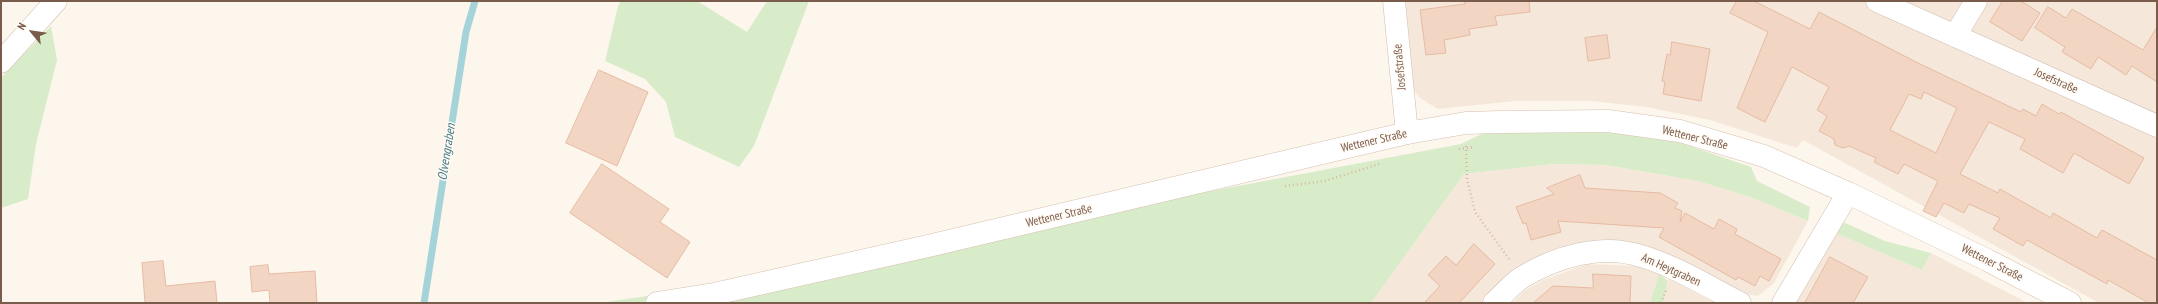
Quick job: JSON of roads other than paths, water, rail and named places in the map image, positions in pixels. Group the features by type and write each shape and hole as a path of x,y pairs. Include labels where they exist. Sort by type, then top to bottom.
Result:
{"street":[{"path":"1,62 56,1"},
{"name":"Josefstraße","path":"1394,1 1407,133"},
{"name":"Josefstraße","path":"1877,1 2157,126"},
{"path":"1955,36 1976,1"},
{"name":"Wettener Straße","path":"657,303 714,294 928,246 1407,133 1466,123 1608,121 1680,131 1764,156 1848,193 1987,260 2070,303"},
{"path":"1783,303 1848,193"},
{"name":"Am Heytgraben","path":"1494,303 1520,279 1550,263 1579,253 1610,251 1639,255 1668,266 1740,303"}],"waterway":[{"name":"Olvengraben","path":"424,303 466,32 475,1"}]}
